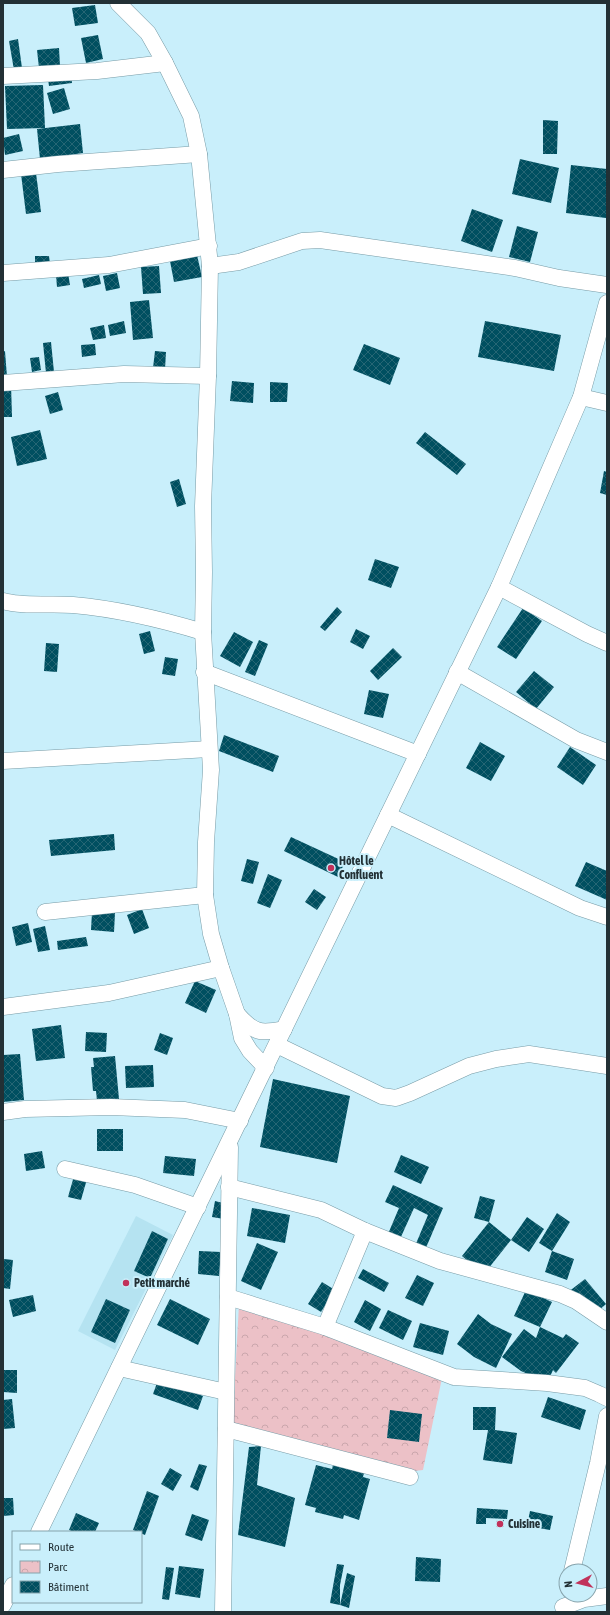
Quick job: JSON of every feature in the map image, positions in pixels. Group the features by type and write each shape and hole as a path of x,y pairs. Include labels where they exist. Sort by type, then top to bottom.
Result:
{"street":[{"path":"118,3 148,33 165,63 191,116 199,154 210,266 208,376 202,506 204,572 204,672 211,791 206,842 205,895 211,934 237,1014 242,1038 250,1052 266,1068"},
{"path":"3,76 97,71 165,63"},
{"path":"3,170 58,164 199,154"},
{"path":"210,266 239,262 302,241 320,240 515,268 560,278 607,285"},
{"path":"3,273 109,265 209,246"},
{"path":"39,1531 499,587 581,397 606,309"},
{"path":"3,383 124,374 208,376"},
{"path":"581,397 607,403"},
{"path":"499,587 587,634 607,643"},
{"path":"3,601 12,604 56,603 105,608 157,618 203,632"},
{"path":"204,672 418,754"},
{"path":"457,672 576,740 607,752"},
{"path":"3,761 209,750"},
{"path":"388,815 580,908 607,917"},
{"path":"45,912 205,895"},
{"path":"3,1007 109,993 221,968"},
{"path":"237,1014 249,1028 258,1031 270,1032 284,1029"},
{"path":"277,1045 382,1096 396,1098 469,1066 502,1058 529,1054 607,1066"},
{"path":"3,1112 25,1109 111,1107 185,1110 240,1121"},
{"path":"223,1612 230,1141"},
{"path":"65,1169 134,1185 198,1207"},
{"path":"229,1187 321,1210 365,1231 440,1261 560,1294 576,1301 607,1322"},
{"path":"325,1328 365,1231"},
{"path":"228,1297 325,1328 454,1377 547,1383 585,1388 607,1398"},
{"path":"119,1368 226,1392"},
{"path":"574,1563 598,1463 607,1416"},
{"path":"226,1429 410,1477"},
{"path":"3,1606 12,1587"},
{"path":"563,1604 607,1596"}],"shaded area":[{"name":"Petit marché","path":"136,1216 173,1235 115,1350 78,1331"}],"green space":[{"path":"239,1304 443,1373 423,1470 389,1474 232,1432"}],"building":[{"path":"95,5 98,23 75,26 72,8"},
{"path":"98,35 103,59 86,63 81,38"},
{"path":"18,39 22,68 14,70 9,41"},
{"path":"59,48 60,66 39,68 37,50"},
{"path":"71,76 72,83 49,86 48,79"},
{"path":"43,85 45,128 7,129 5,86"},
{"path":"64,88 70,109 53,114 47,93"},
{"path":"543,120 558,121 557,154 543,154"},
{"path":"80,124 83,153 40,159 37,129"},
{"path":"19,134 23,151 5,155 3,138"},
{"path":"520,159 559,168 551,203 512,194"},
{"path":"571,165 607,169 606,218 566,213"},
{"path":"36,173 41,212 26,214 21,174"},
{"path":"472,209 503,220 492,252 461,241"},
{"path":"517,226 538,232 530,262 509,257"},
{"path":"197,255 202,277 174,282 170,261"},
{"path":"35,256 49,256 50,264 35,265"},
{"path":"159,266 161,293 143,294 141,267"},
{"path":"68,273 70,285 57,287 56,275"},
{"path":"117,273 120,288 106,291 103,276"},
{"path":"99,275 101,284 84,288 82,279"},
{"path":"149,300 153,338 133,340 130,302"},
{"path":"124,321 126,333 110,336 108,325"},
{"path":"485,321 561,335 554,371 478,357"},
{"path":"104,325 106,338 93,340 90,328"},
{"path":"51,342 54,372 46,373 43,343"},
{"path":"95,344 96,355 82,357 81,345"},
{"path":"364,344 400,358 390,385 353,370"},
{"path":"5,351 7,377 3,377 3,352"},
{"path":"155,351 166,352 165,369 153,368"},
{"path":"39,357 41,370 32,372 30,358"},
{"path":"232,381 254,383 253,403 230,401"},
{"path":"270,382 288,383 287,402 270,402"},
{"path":"3,384 11,384 12,417 3,417"},
{"path":"58,392 63,410 50,414 45,396"},
{"path":"40,430 47,459 17,466 11,437"},
{"path":"425,432 466,464 457,475 416,443"},
{"path":"604,471 607,472 607,495 600,493"},
{"path":"179,479 186,504 177,507 170,482"},
{"path":"375,559 399,567 391,588 368,580"},
{"path":"337,607 342,612 325,631 320,627"},
{"path":"523,608 542,621 516,659 497,647"},
{"path":"356,629 370,636 363,649 350,642"},
{"path":"150,631 155,651 144,654 139,634"},
{"path":"234,632 253,642 240,667 220,656"},
{"path":"259,640 268,644 255,676 245,672"},
{"path":"46,643 59,644 57,672 44,671"},
{"path":"393,648 402,657 378,680 370,671"},
{"path":"165,657 178,659 175,676 162,674"},
{"path":"534,671 554,687 536,709 516,692"},
{"path":"369,690 389,694 383,718 364,714"},
{"path":"224,735 279,756 273,772 219,751"},
{"path":"480,742 505,756 491,781 466,768"},
{"path":"570,747 596,765 583,785 557,767"},
{"path":"114,834 115,850 51,856 49,840"},
{"path":"291,837 345,862 338,877 284,851"},
{"path":"247,859 259,862 253,884 241,881"},
{"path":"586,862 607,871 607,900 575,886"},
{"path":"268,874 282,880 270,908 257,903"},
{"path":"314,889 326,897 317,910 305,902"},
{"path":"142,909 149,928 134,934 127,915"},
{"path":"92,912 115,913 114,932 91,930"},
{"path":"28,923 32,942 16,946 12,927"},
{"path":"45,926 50,950 38,952 33,929"},
{"path":"86,937 88,946 58,950 57,941"},
{"path":"195,981 216,990 206,1013 185,1003"},
{"path":"61,1025 65,1058 36,1061 32,1029"},
{"path":"86,1032 107,1033 106,1052 85,1051"},
{"path":"160,1033 173,1038 167,1055 154,1050"},
{"path":"20,1054 24,1100 3,1102 3,1055"},
{"path":"115,1056 119,1099 97,1101 96,1091 93,1091 91,1067 94,1067 93,1058"},
{"path":"153,1065 154,1087 126,1088 125,1066"},
{"path":"273,1079 350,1096 337,1163 260,1147"},
{"path":"97,1129 123,1129 123,1151 97,1151"},
{"path":"42,1151 45,1168 26,1171 24,1154"},
{"path":"401,1155 429,1167 421,1184 394,1172"},
{"path":"165,1156 196,1159 194,1176 163,1173"},
{"path":"74,1176 87,1179 81,1200 68,1197"},
{"path":"393,1185 443,1208 425,1250 415,1246 428,1215 414,1208 400,1239 388,1234 399,1208 385,1202"},
{"path":"480,1196 495,1200 489,1222 474,1218"},
{"path":"215,1201 227,1204 224,1219 212,1217"},
{"path":"252,1208 290,1215 285,1243 247,1236"},
{"path":"557,1213 570,1222 552,1251 539,1243"},
{"path":"527,1217 544,1229 529,1252 511,1240"},
{"path":"489,1222 511,1240 484,1274 462,1256"},
{"path":"152,1231 168,1239 150,1278 134,1271"},
{"path":"257,1243 278,1252 261,1290 241,1281"},
{"path":"199,1251 221,1252 219,1276 198,1274"},
{"path":"552,1251 574,1259 567,1280 545,1272"},
{"path":"4,1259 13,1260 10,1289 3,1288"},
{"path":"363,1269 389,1283 384,1292 358,1278"},
{"path":"417,1275 434,1283 423,1306 405,1298"},
{"path":"585,1279 606,1304 589,1319 567,1293"},
{"path":"322,1282 335,1290 321,1312 308,1304"},
{"path":"526,1290 552,1302 540,1327 514,1316"},
{"path":"33,1295 36,1311 13,1317 9,1300"},
{"path":"106,1299 130,1310 115,1343 91,1332"},
{"path":"170,1299 210,1319 198,1345 157,1325"},
{"path":"365,1300 381,1309 370,1331 354,1322"},
{"path":"388,1310 412,1321 403,1340 379,1328"},
{"path":"478,1314 491,1324 512,1334 496,1368 474,1357 457,1344"},
{"path":"420,1323 449,1331 443,1355 413,1347"},
{"path":"540,1327 563,1338 566,1334 579,1343 556,1373 553,1370 547,1383 521,1371 502,1357 524,1329 536,1338"},
{"path":"3,1370 17,1370 17,1393 3,1392"},
{"path":"158,1380 203,1396 198,1410 153,1394"},
{"path":"548,1397 586,1410 580,1430 541,1417"},
{"path":"12,1399 15,1428 3,1429 3,1400"},
{"path":"473,1407 496,1407 495,1430 517,1433 512,1464 483,1460 488,1430 473,1430"},
{"path":"390,1410 422,1414 419,1442 387,1438"},
{"path":"261,1446 257,1485 295,1498 285,1547 238,1535 249,1447"},
{"path":"199,1464 207,1466 198,1491 190,1487"},
{"path":"316,1465 332,1469 333,1465 364,1473 363,1477 370,1479 359,1520 344,1515 343,1519 315,1512 316,1508 305,1505"},
{"path":"170,1468 182,1475 173,1491 161,1484"},
{"path":"147,1491 159,1496 145,1535 142,1534 142,1531 133,1530"},
{"path":"3,1498 13,1498 14,1515 3,1516"},
{"path":"477,1508 508,1510 507,1519 486,1518 486,1524 476,1524"},
{"path":"530,1511 553,1516 550,1530 527,1526"},
{"path":"76,1513 99,1523 95,1531 69,1530"},
{"path":"192,1514 209,1520 202,1541 185,1535"},
{"name":"Cuisine","path":"504,1520 504,1527 496,1527 496,1521"},
{"path":"416,1557 441,1559 440,1582 415,1581"},
{"path":"337,1564 344,1565 340,1585 340,1605 330,1603"},
{"path":"179,1566 204,1569 200,1598 175,1594"},
{"path":"166,1567 174,1568 169,1600 162,1599"},
{"path":"347,1573 355,1576 349,1608 340,1605"}],"place":[{"name":"Hôtel le Confluent","path":"331,868"},
{"name":"Petit marché","path":"126,1283"},
{"name":"Cuisine","path":"500,1524"}]}
